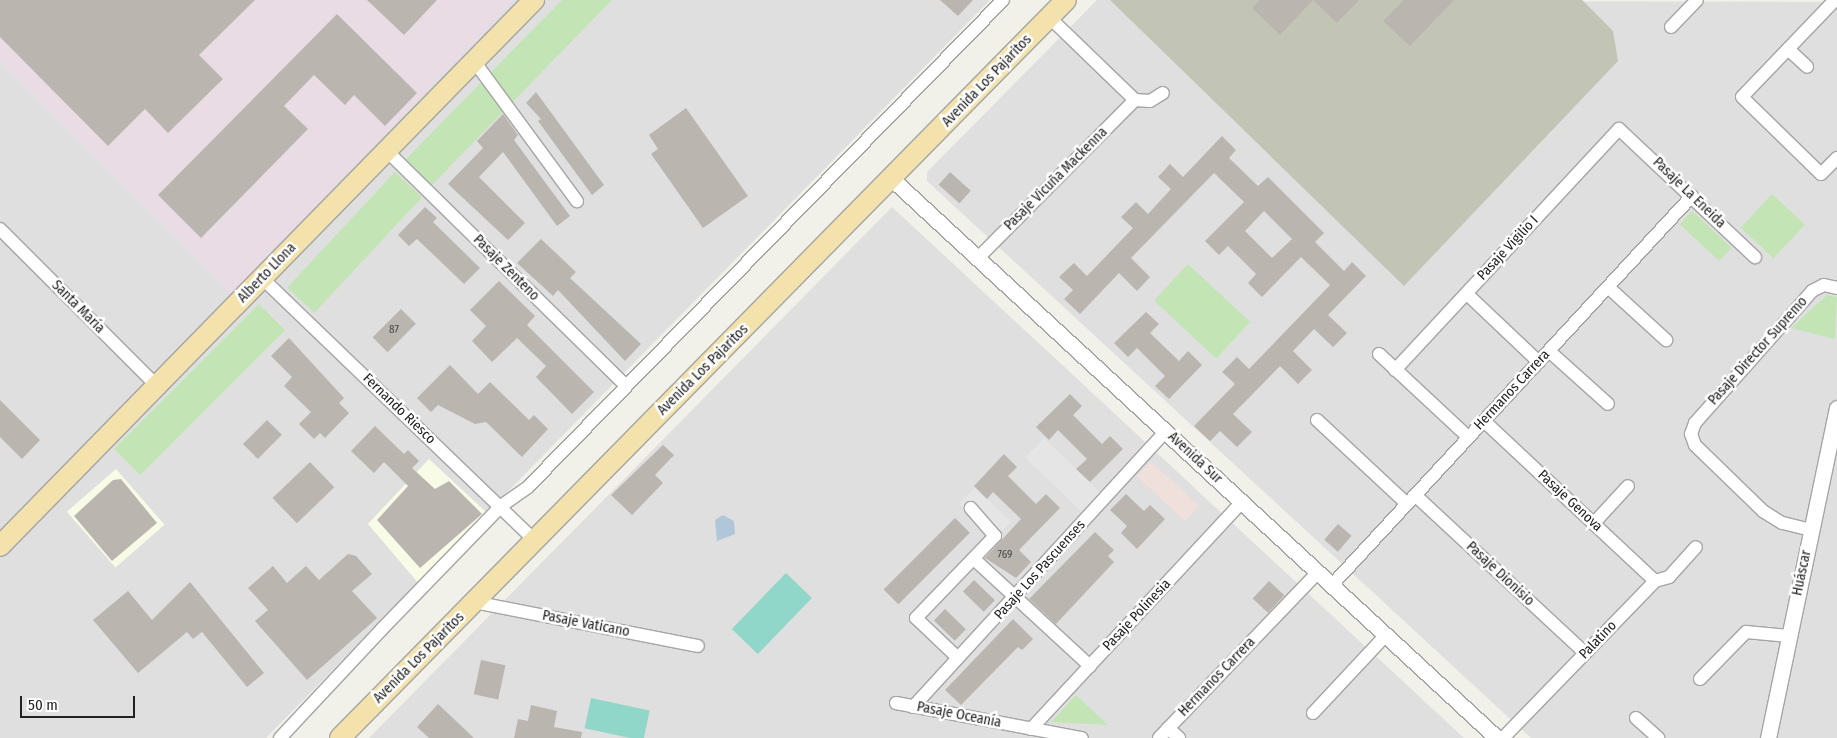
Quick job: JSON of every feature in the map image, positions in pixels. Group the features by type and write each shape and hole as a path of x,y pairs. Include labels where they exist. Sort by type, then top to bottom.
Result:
{"main road":[{"name":"Alberto Llona","path":"0,546 534,0"},
{"name":"Avenida Los Pajaritos","path":"340,738 1066,0"}],"street":[{"path":"280,738 502,506 528,487 1003,0"},
{"path":"1671,27 1697,0"},
{"path":"1835,0 1742,97 1821,174 1837,158"},
{"path":"1049,17 1135,100 1150,101 1163,93"},
{"path":"1788,48 1807,68"},
{"path":"474,61 578,201"},
{"name":"Pasaje Vicuña Mackenna","path":"978,258 1135,100"},
{"name":"Pasaje La Eneida","path":"1623,129 1755,257"},
{"name":"Pasaje Vigilio I","path":"1395,370 1623,129"},
{"name":"Pasaje Zenteno","path":"387,151 626,386"},
{"name":"Avenida Sur","path":"892,179 1497,738"},
{"name":"Hermanos Carrera","path":"1332,585 1692,196"},
{"name":"Santa María","path":"0,229 156,386"},
{"name":"Fernando Riesco","path":"262,278 502,506 535,541"},
{"name":"Pasaje Director Supremo","path":"1811,530 1782,523 1763,511 1695,445 1691,434 1695,423 1812,291 1824,285 1837,288"},
{"path":"1608,287 1666,340"},
{"path":"1466,294 1539,362"},
{"path":"1549,351 1608,404"},
{"path":"1379,354 1468,438"},
{"name":"Huáscar","path":"1768,738 1837,408"},
{"name":"Pasaje Dionisio","path":"1317,420 1411,499 1585,653"},
{"name":"Pasaje Genova","path":"1484,421 1655,581"},
{"name":"Pasaje Los Pascuenses","path":"913,706 1015,598 1166,431"},
{"path":"1594,523 1628,486"},
{"name":"Pasaje Polinesia","path":"1031,729 1242,502"},
{"path":"958,658 916,618 974,559 996,533 971,508"},
{"name":"Palatino","path":"1503,738 1655,581 1668,577 1696,547"},
{"path":"974,559 1090,666"},
{"name":"Hermanos Carrera","path":"1159,738 1318,572"},
{"name":"Pasaje Vaticano","path":"474,602 698,646"},
{"path":"1700,679 1746,632 1789,636"},
{"path":"1313,713 1386,635"},
{"name":"Pasaje Oceanía","path":"896,703 1082,738"},
{"path":"1636,718 1658,738"},
{"path":"1168,728 1178,738"}],"shaded area":[{"path":"0,0 990,0 266,738 0,738"},
{"path":"0,0 515,0 231,293 0,62"},
{"path":"1097,0 1837,2 1837,738 1531,738 927,181 927,172"},
{"path":"1110,0 1582,0 1613,31 1618,61 1404,286"},
{"path":"892,207 1464,738 369,738"},
{"path":"1044,438 1102,494 1083,513 1025,457"},
{"path":"429,459 486,512 487,518 420,585 368,524"},
{"path":"1151,461 1199,506 1185,521 1137,476"},
{"path":"116,469 165,525 115,567 67,512"},
{"path":"975,487 1011,522 995,538 959,504"},
{"path":"723,515 734,521 735,534 717,541 715,520"},
{"path":"786,573 812,598 758,654 732,629"},
{"path":"591,698 650,710 644,738 630,738 585,728"}],"green space":[{"path":"562,0 612,0 431,186 404,161"},
{"path":"395,172 422,197 314,313 287,288"},
{"path":"1772,194 1805,225 1774,258 1741,228"},
{"path":"1692,211 1731,248 1719,261 1680,224"},
{"path":"1188,264 1250,322 1216,359 1154,301"},
{"path":"1827,295 1837,297 1835,339 1791,328"},
{"path":"259,304 285,330 140,475 114,449"},
{"path":"1076,695 1108,725 1051,722"}],"building":[{"path":"0,0 255,0 199,55 223,79 168,133 145,109 108,146 0,37"},
{"path":"367,0 437,0 404,35"},
{"path":"940,0 973,0 958,16"},
{"path":"1260,0 1313,0 1280,35 1252,8"},
{"path":"1313,0 1359,0 1337,23"},
{"path":"1404,0 1454,0 1410,46 1383,21"},
{"path":"337,14 417,93 385,126 354,95 345,105 314,75 284,106 308,129 201,238 158,195"},
{"path":"536,92 604,185 592,195 538,121 541,119 526,103"},
{"path":"686,108 748,196 703,228 651,154 658,149 649,135"},
{"path":"503,114 518,135 514,140 570,216 557,226 503,152 479,177 525,223 508,240 448,184 483,148 477,141"},
{"path":"1222,136 1236,150 1229,158 1258,186 1268,177 1324,233 1315,242 1344,271 1352,262 1366,276 1328,315 1347,333 1333,347 1314,329 1293,351 1312,370 1298,384 1280,366 1233,414 1252,432 1237,447 1220,431 1210,441 1194,426 1235,384 1222,372 1237,357 1249,369 1330,285 1301,257 1262,297 1248,283 1256,274 1228,246 1219,255 1205,241 1244,202 1214,173 1131,258 1150,277 1137,291 1119,273 1080,314 1064,299 1073,290 1059,277 1074,263 1087,276 1133,228 1121,217 1136,202 1148,214 1171,189 1158,177 1170,164 1183,177","holes":["1264,211 1292,239 1272,258 1245,231"]},
{"path":"950,172 971,191 959,203 939,185"},
{"path":"425,207 437,218 433,222 480,268 464,284 417,239 409,246 398,235"},
{"path":"541,239 576,272 570,278 641,344 625,361 558,290 553,296 517,263"},
{"path":"499,281 535,316 527,325 594,392 572,414 536,377 546,366 517,338 492,362 472,341 486,326 470,310"},
{"path":"401,309 416,324 388,352 373,337"},
{"path":"1146,312 1159,324 1150,333 1179,361 1188,351 1202,365 1169,399 1155,386 1165,376 1137,348 1128,357 1114,343"},
{"path":"289,338 344,398 339,403 349,413 325,438 320,433 314,439 299,424 311,412 284,386 292,377 271,356"},
{"path":"450,365 478,394 490,382 529,420 534,415 548,429 522,457 486,422 475,424 438,405 431,412 417,398"},
{"path":"1070,394 1082,406 1073,415 1102,444 1110,436 1123,449 1090,482 1076,469 1087,459 1058,430 1049,440 1036,427"},
{"path":"0,400 40,440 22,459 0,437"},
{"path":"267,420 282,435 258,459 243,444"},
{"path":"375,426 404,454 408,450 419,461 412,468 435,489 449,481 482,514 420,568 377,520 408,486 384,462 374,473 351,451"},
{"path":"663,445 674,455 655,475 663,483 632,515 611,495"},
{"path":"1004,454 1017,467 1008,476 1036,504 1046,494 1060,508 1019,550 1031,562 1016,578 985,558 1021,519 993,492 987,499 974,486"},
{"path":"310,462 334,487 297,523 273,498"},
{"path":"121,479 157,523 112,561 74,516 113,480"},
{"path":"1126,494 1144,511 1150,505 1165,519 1137,549 1121,533 1127,526 1110,510"},
{"path":"955,518 970,533 898,604 884,589"},
{"path":"1338,524 1352,536 1338,552 1324,540"},
{"path":"1095,532 1114,550 1108,556 1114,562 1056,624 1029,599"},
{"path":"348,554 356,556 372,574 352,591 377,618 307,680 255,621 268,610 248,588 273,566 287,583 306,566 319,580"},
{"path":"974,580 995,600 984,612 963,592"},
{"path":"1269,581 1284,595 1268,613 1253,599"},
{"path":"190,582 264,673 247,687 202,632 193,639 187,632 138,673 93,620 128,591 152,620"},
{"path":"945,609 966,629 955,641 934,621"},
{"path":"1013,619 1033,639 1022,650 1018,647 961,705 945,690"},
{"path":"481,660 505,665 498,699 474,694"},
{"path":"438,704 474,738 429,738 417,727"},
{"path":"531,705 557,711 554,727 582,732 581,738 514,738 518,719 528,721"}]}
